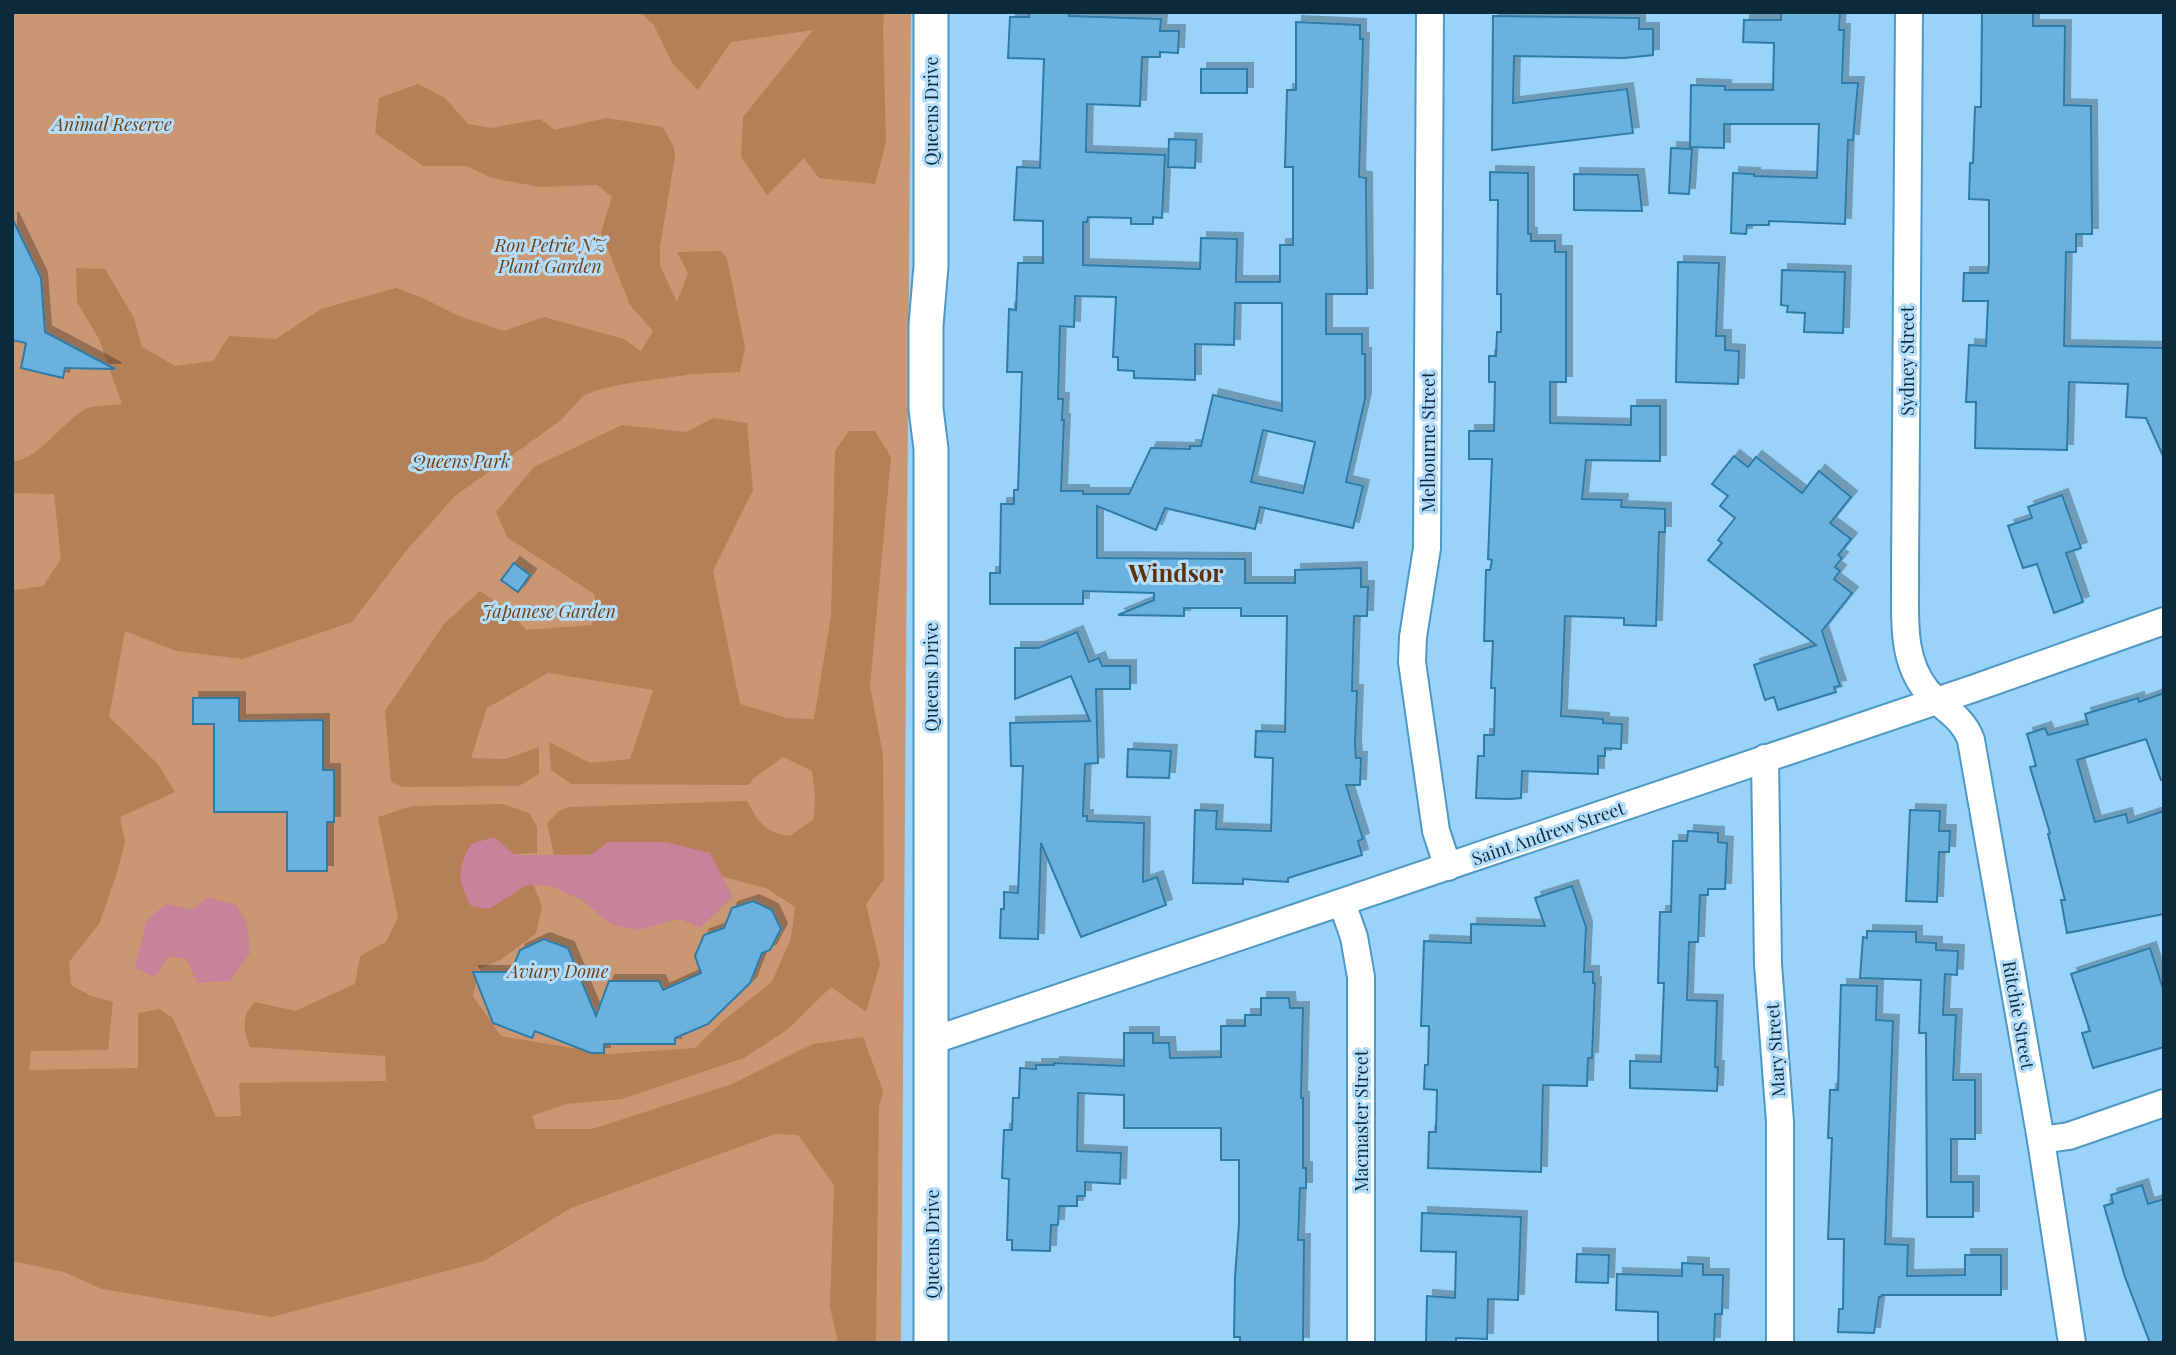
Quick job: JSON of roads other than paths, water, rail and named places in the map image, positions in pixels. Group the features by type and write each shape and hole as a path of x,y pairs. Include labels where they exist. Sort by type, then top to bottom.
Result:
{"main road":[{"name":"Queens Drive","path":"931,12 931,266 926,325 926,409 931,449 931,1343"}],"street":[{"name":"Melbourne Street","path":"1430,12 1427,548 1413,638 1412,662 1436,831 1448,867"},
{"name":"Sydney Street","path":"1909,12 1906,646 1913,668 1930,694 1938,701"},
{"name":"Saint Andrew Street","path":"932,1041 1938,701 2164,621"},
{"name":"Ritchie Street","path":"1938,701 1965,727 1971,740 2041,1140 2072,1343"},
{"name":"Mary Street","path":"1765,758 1768,964 1780,1122 1780,1343"},
{"name":"Macmaster Street","path":"1342,903 1354,937 1361,977 1361,1343"},
{"path":"2041,1140 2069,1136 2164,1103"}],"district":[{"name":"Windsor","path":"1176,572"}],"park label":[{"name":"Animal Reserve","path":"112,124"},
{"name":"Ron Petrie NZ Plant Garden","path":"550,255"},
{"name":"Queens Park","path":"461,461"},
{"name":"Japanese Garden","path":"549,611"},
{"name":"Aviary Dome","path":"558,971"}]}
